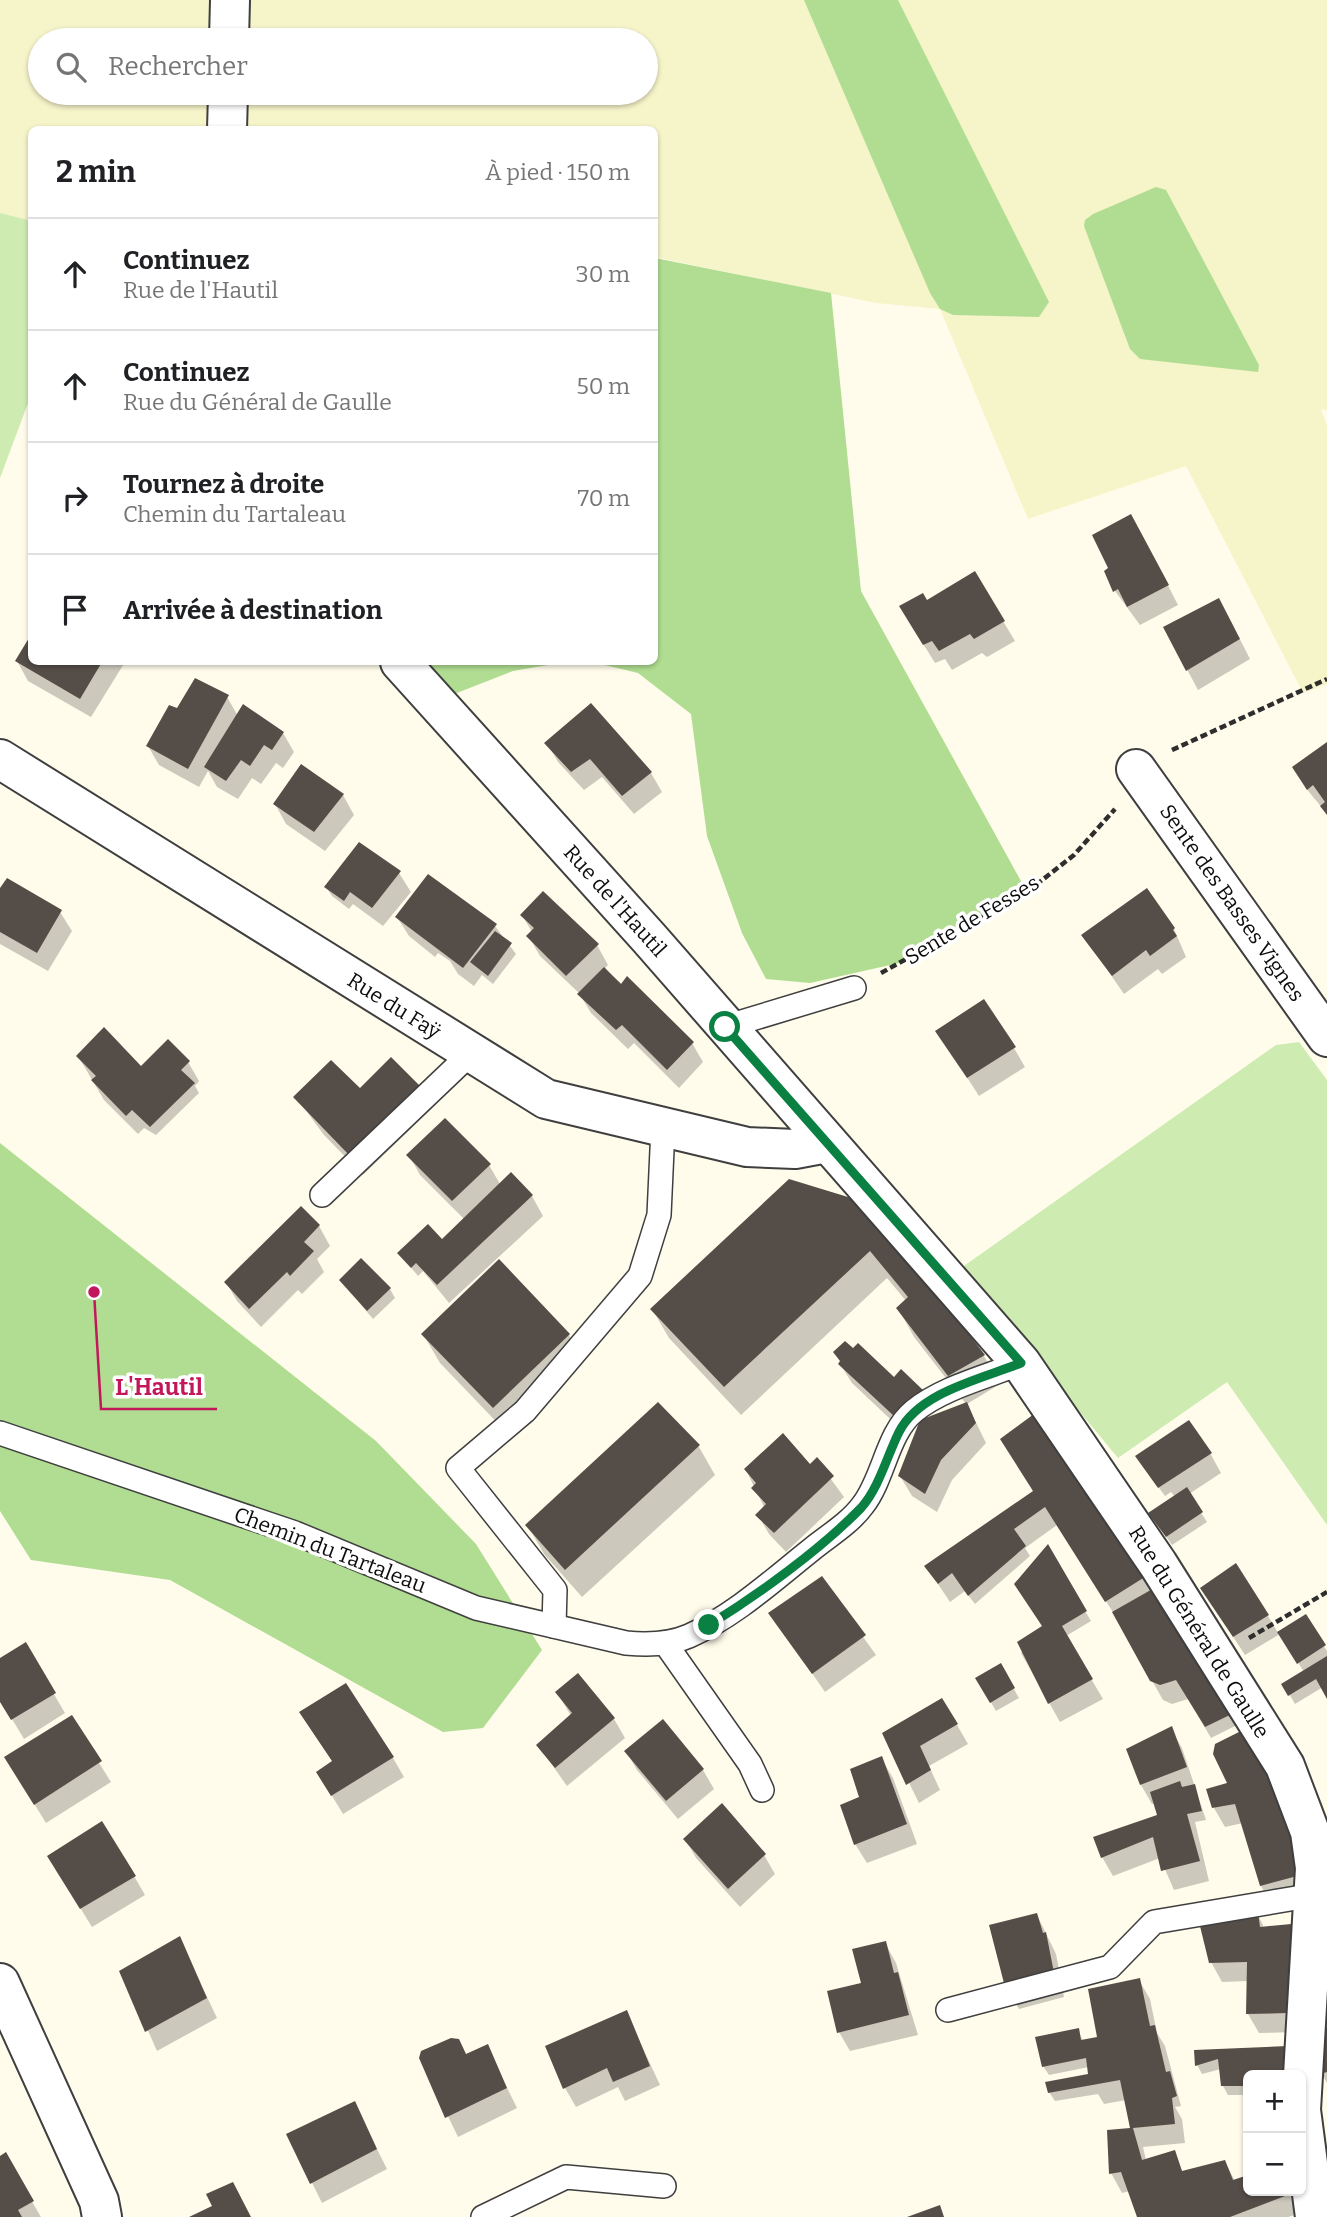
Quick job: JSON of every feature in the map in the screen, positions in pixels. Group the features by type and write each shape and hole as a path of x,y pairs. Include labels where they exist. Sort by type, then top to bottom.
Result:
{"street":[{"path":"229,28 230,0"},
{"path":"227,126 228,105"},
{"name":"Rue de l'Hautil","path":"403,665 649,938 827,1143"},
{"name":"Rue du Faÿ","path":"0,759 546,1099 747,1147 795,1149 827,1143"},
{"name":"Sente des Basses Vignes","path":"1136,769 1327,1037"},
{"name":"Rue du Général de Gaulle","path":"827,1143 1021,1363 1219,1657 1285,1766 1310,1832 1315,1868 1301,2110 1315,2217"},
{"path":"0,1983 99,2201 102,2217"}],"lane":[{"path":"725,1027 854,988"},
{"path":"322,1195 470,1054"},
{"path":"554,1626 555,1590 458,1468 525,1411 640,1276 659,1214 663,1128"},
{"name":"Chemin du Tartaleau","path":"0,1433 295,1533 476,1608 626,1643 665,1643 688,1637 747,1601 853,1516 873,1489 900,1429 912,1413 950,1392 1021,1363"},
{"path":"665,1643 750,1764 762,1790"},
{"path":"948,2010 1110,1967 1154,1922 1314,1895"},
{"path":"483,2217 566,2178 664,2186"}],"path":[{"path":"1136,769 1191,740 1327,679"},
{"name":"Sente de Fesses","path":"854,988 976,922 1036,884 1074,855 1112,814 1136,769"},
{"path":"1219,1657 1327,1592"}],"shaded area":[{"path":"0,0 1327,0 1327,410 1321,409 1327,426 1327,684 1303,693 1186,466 1028,519 940,309 876,303 658,258 658,126 28,126 28,220 0,213"}],"green space":[{"path":"804,0 898,0 1049,302 1039,317 953,315 940,309 930,293"},
{"path":"1156,187 1166,190 1259,365 1258,372 1140,359 1130,349 1084,226 1085,220 1093,214"},
{"path":"0,213 28,220 28,403 0,478"},
{"path":"658,259 831,293 861,591 1027,892 899,963 810,983 766,979 742,933 707,836 691,714 638,673 605,665 658,665"},
{"path":"424,665 548,665 513,671 449,696"},
{"path":"1299,1042 1327,1080 1327,1525 1227,1382 1118,1458 961,1268 1276,1045"},
{"path":"0,1143 376,1441 476,1544 542,1650 483,1728 443,1732 170,1580 31,1560 0,1511"}],"building":[{"path":"1131,514 1169,585 1127,607 1118,589 1113,592 1104,571 1108,568 1092,535"},
{"path":"975,571 1005,621 974,639 970,634 939,651 932,641 923,645 899,606 923,593 927,600"},
{"path":"1219,598 1240,639 1186,671 1163,627"},
{"path":"28,640 28,665 100,665 80,699 15,661"},
{"path":"195,678 229,695 188,769 146,746 169,705 177,708"},
{"path":"591,703 652,772 622,796 590,759 571,772 544,743"},
{"path":"243,704 284,732 272,750 264,745 250,766 241,760 226,781 204,767"},
{"path":"1327,742 1327,815 1320,806 1325,802 1313,785 1307,790 1292,767"},
{"path":"301,764 344,794 314,832 273,804"},
{"path":"359,842 401,871 372,908 350,892 344,901 324,887"},
{"path":"428,874 497,924 463,968 395,917"},
{"path":"7,878 62,910 37,953 0,932 0,888"},
{"path":"1147,888 1175,928 1173,930 1177,936 1150,956 1146,950 1112,976 1081,935"},
{"path":"543,891 599,944 566,976 526,936 534,928 520,915"},
{"path":"495,931 512,943 488,976 470,962"},
{"path":"604,967 621,984 627,976 694,1042 667,1070 622,1025 616,1030 577,994"},
{"path":"984,999 1016,1047 967,1078 935,1031"},
{"path":"104,1027 141,1066 168,1039 190,1061 181,1070 195,1083 150,1127 132,1110 126,1116 91,1080 96,1076 76,1056"},
{"path":"391,1057 422,1088 351,1157 293,1097 331,1060 360,1088"},
{"path":"445,1118 491,1164 452,1201 406,1155"},
{"path":"511,1172 533,1195 437,1285 416,1263 411,1268 397,1253 428,1224 442,1239"},
{"path":"789,1179 861,1201 933,1287 985,1355 948,1376 896,1308 908,1297 870,1251 724,1387 650,1309"},
{"path":"301,1206 320,1225 304,1242 314,1251 290,1276 287,1272 249,1309 224,1282"},
{"path":"361,1258 391,1288 367,1311 339,1280"},
{"path":"499,1259 570,1334 493,1408 421,1334"},
{"path":"845,1341 853,1348 858,1343 894,1377 901,1369 924,1391 894,1416 838,1364 840,1361 833,1352"},
{"path":"658,1402 700,1445 565,1570 525,1525"},
{"path":"967,1402 976,1423 941,1460 925,1494 898,1476 920,1420"},
{"path":"1034,1414 1120,1543 1148,1575 1105,1602 1045,1507 1014,1529 1026,1546 968,1596 952,1573 938,1584 924,1566 1033,1491 1000,1439"},
{"path":"1189,1420 1212,1453 1158,1488 1135,1456"},
{"path":"783,1433 810,1464 817,1457 834,1476 774,1533 755,1515 766,1504 751,1488 756,1483 744,1469"},
{"path":"1187,1487 1203,1512 1166,1537 1148,1513"},
{"path":"1048,1544 1087,1611 1062,1626 1093,1679 1048,1704 1017,1642 1042,1626 1014,1584"},
{"path":"1236,1563 1269,1615 1233,1637 1200,1588"},
{"path":"822,1576 866,1635 812,1674 768,1613"},
{"path":"1156,1587 1236,1712 1205,1727 1176,1680 1160,1685 1150,1681 1112,1612"},
{"path":"1306,1614 1326,1645 1297,1664 1277,1632"},
{"path":"26,1642 56,1693 11,1720 0,1702 0,1658"},
{"path":"1327,1656 1327,1699 1316,1679 1288,1696 1281,1684"},
{"path":"1001,1663 1015,1688 990,1703 975,1678"},
{"path":"578,1673 615,1718 555,1768 536,1745 572,1713 555,1692"},
{"path":"346,1683 394,1757 331,1796 316,1772 332,1761 299,1712"},
{"path":"942,1698 958,1724 920,1746 931,1770 906,1785 882,1733"},
{"path":"72,1715 102,1761 34,1805 4,1757"},
{"path":"663,1719 704,1769 666,1801 624,1751"},
{"path":"1172,1726 1187,1767 1140,1785 1126,1749"},
{"path":"1247,1728 1276,1774 1301,1875 1260,1886 1235,1804 1212,1808 1206,1789 1227,1783 1213,1754 1215,1744"},
{"path":"882,1756 907,1824 854,1845 840,1805 859,1797 850,1769"},
{"path":"1180,1781 1182,1787 1195,1784 1202,1811 1187,1814 1200,1861 1161,1871 1153,1837 1101,1858 1093,1837 1157,1815 1150,1792"},
{"path":"722,1803 766,1854 728,1889 683,1839"},
{"path":"102,1821 136,1876 80,1909 47,1856"},
{"path":"1258,1912 1260,1927 1302,1923 1288,2013 1246,2014 1247,1962 1209,1963 1199,1922"},
{"path":"1037,1913 1043,1933 1046,1932 1055,1978 1006,1991 989,1925"},
{"path":"180,1936 207,1998 145,2032 119,1971"},
{"path":"886,1941 894,1973 898,1972 909,2015 837,2033 827,1991 861,1983 852,1949"},
{"path":"1140,1978 1150,2026 1155,2025 1166,2072 1170,2071 1177,2096 1172,2098 1175,2124 1133,2128 1142,2160 1175,2150 1182,2171 1225,2160 1233,2180 1243,2177 1243,2196 1285,2196 1230,2217 1137,2217 1121,2172 1109,2174 1107,2130 1130,2128 1120,2080 1048,2093 1045,2082 1088,2074 1086,2058 1042,2067 1035,2037 1079,2028 1081,2040 1097,2037 1088,1989"},
{"path":"627,2010 650,2066 613,2082 607,2068 563,2089 545,2046"},
{"path":"1327,2027 1327,2072 1320,2074 1320,2029"},
{"path":"451,2038 459,2039 466,2054 488,2044 507,2088 445,2118 419,2058 421,2051"},
{"path":"1288,2046 1288,2070 1243,2070 1243,2086 1221,2086 1218,2059 1195,2066 1194,2050"},
{"path":"355,2101 377,2149 310,2184 286,2134"},
{"path":"6,2152 34,2201 18,2210 22,2217 0,2217 0,2156"},
{"path":"233,2182 251,2217 189,2217 212,2206 206,2194"},
{"path":"940,2205 944,2217 907,2217"}],"place":[{"name":"L'Hautil","path":"94,1292"}],"route":[{"path":"709,1625 747,1601 863,1506 900,1429 912,1413 927,1402 1021,1363 725,1027"}]}
